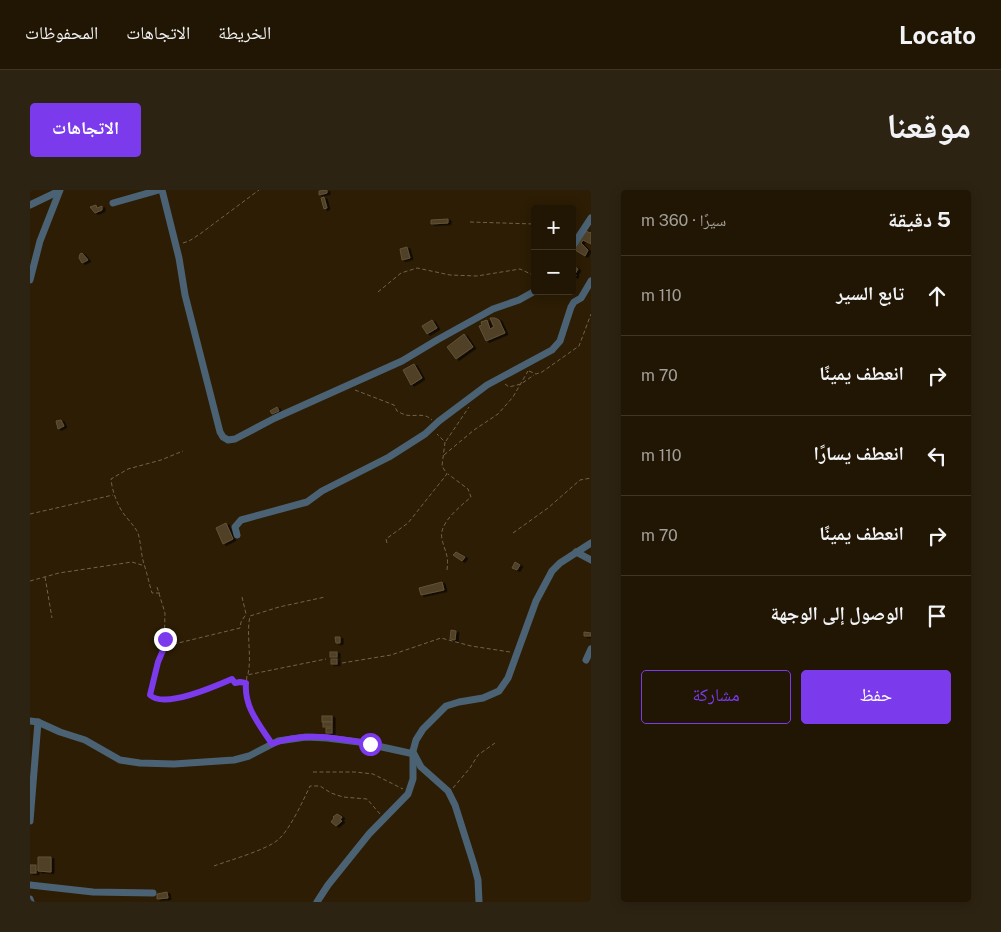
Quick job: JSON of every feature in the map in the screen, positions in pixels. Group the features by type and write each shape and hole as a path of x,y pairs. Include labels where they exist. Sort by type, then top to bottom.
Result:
{"street":[{"path":"30,205 59,190"},
{"path":"30,280 40,241 59,190"},
{"path":"113,203 161,190 175,243 185,295 220,432 225,439 235,439 275,418 402,361 443,336 494,309 519,300 531,293"},
{"path":"576,241 591,218"},
{"path":"237,535 235,526 241,520 307,502 322,491 389,457 487,385 552,350 559,344 571,307 574,302 581,298 591,281"},
{"path":"317,902 328,885 369,834 408,792 413,778 413,751 419,736 446,706 484,698 499,691 508,678 536,601 552,571 560,562 591,543"},
{"path":"576,552 591,560"},
{"path":"586,660 591,649"},
{"path":"30,721 38,722 85,740 120,760 140,764 227,762 242,759 283,740 299,737 328,738 380,745 414,754 421,767 448,792 455,805 478,880 480,902"},
{"path":"30,821 38,722"},
{"path":"30,884 93,892 153,894"}],"path":[{"path":"175,243 189,241 259,190"},
{"path":"470,222 531,224"},
{"path":"378,292 401,273 417,268 450,275 477,276 520,268 531,274"},
{"path":"498,379 508,387 521,384 579,346 591,314"},
{"path":"444,456 474,430 498,414 521,384 532,361"},
{"path":"528,371 536,374"},
{"path":"349,385 356,391 394,405 397,411 406,415 418,414 429,416 433,421 433,431 445,442"},
{"path":"447,570 448,557 441,532 447,521 470,497 468,490 447,474 442,466 445,442 469,406"},
{"path":"160,593 152,593 143,563 143,553 138,534 132,522 126,517 114,494 111,479 128,469 156,462 183,451"},
{"path":"387,543 386,539 408,523 447,474"},
{"path":"513,534 548,508 580,480 591,478"},
{"path":"30,514 114,494"},
{"path":"30,581 59,573 132,562 145,566"},
{"path":"45,577 52,618"},
{"path":"157,587 165,613 164,648 158,662 150,695 156,699 177,698 232,679 235,683 246,683"},
{"path":"164,648 240,628 246,614 242,597"},
{"path":"272,744 248,707 245,694 250,665 250,616 279,607 325,597"},
{"path":"342,663 391,655 441,638 471,646 516,653"},
{"path":"248,675 326,658"},
{"path":"448,792 466,773 478,755 494,743"},
{"path":"313,772 373,774 408,792"},
{"path":"214,866 260,849 278,840 290,825 310,786 320,786 331,793 343,797 367,799 384,818"}],"building":[{"path":"327,190 327,193 319,195 319,191"},
{"path":"324,197 327,208 324,209 321,198"},
{"path":"96,205 97,208 102,206 102,210 95,213 90,207"},
{"path":"448,219 448,223 431,224 431,220"},
{"path":"586,231 591,232 591,244 583,240 581,243 588,250 585,256 576,251 576,244"},
{"path":"407,247 410,258 402,260 400,249"},
{"path":"82,253 88,260 82,263 79,258"},
{"path":"490,318 499,320 505,333 486,341 479,326 482,325 481,322 487,320 490,329 494,327"},
{"path":"432,320 437,328 427,334 422,326"},
{"path":"464,334 473,347 456,359 447,347"},
{"path":"414,364 422,378 411,385 403,370"},
{"path":"277,407 279,411 272,414 270,411"},
{"path":"61,420 64,426 58,429 56,421"},
{"path":"226,523 233,539 223,544 216,528"},
{"path":"456,552 465,557 462,561 453,555"},
{"path":"515,562 520,565 517,570 512,568"},
{"path":"442,582 444,590 421,595 419,588"},
{"path":"451,630 456,631 455,640 450,639"},
{"path":"584,632 591,633 591,636 584,636"},
{"path":"335,637 340,637 340,643 336,643"},
{"path":"330,652 337,652 337,657 330,657"},
{"path":"331,659 337,659 337,664 331,664"},
{"path":"322,716 332,716 332,722 322,722"},
{"path":"323,722 332,722 332,727 323,727"},
{"path":"326,728 332,728 332,733 326,733"},
{"path":"337,814 342,817 340,820 342,821 336,826 331,822"},
{"path":"38,857 51,857 51,872 38,871"},
{"path":"30,865 36,865 36,873 30,873"},
{"path":"167,892 168,898 157,899 157,894"}],"route":[{"path":"165,639 150,695 153,698 163,700 177,698 232,679 235,683 246,683 245,694 248,707 272,744 283,740 306,737 370,744"}]}
